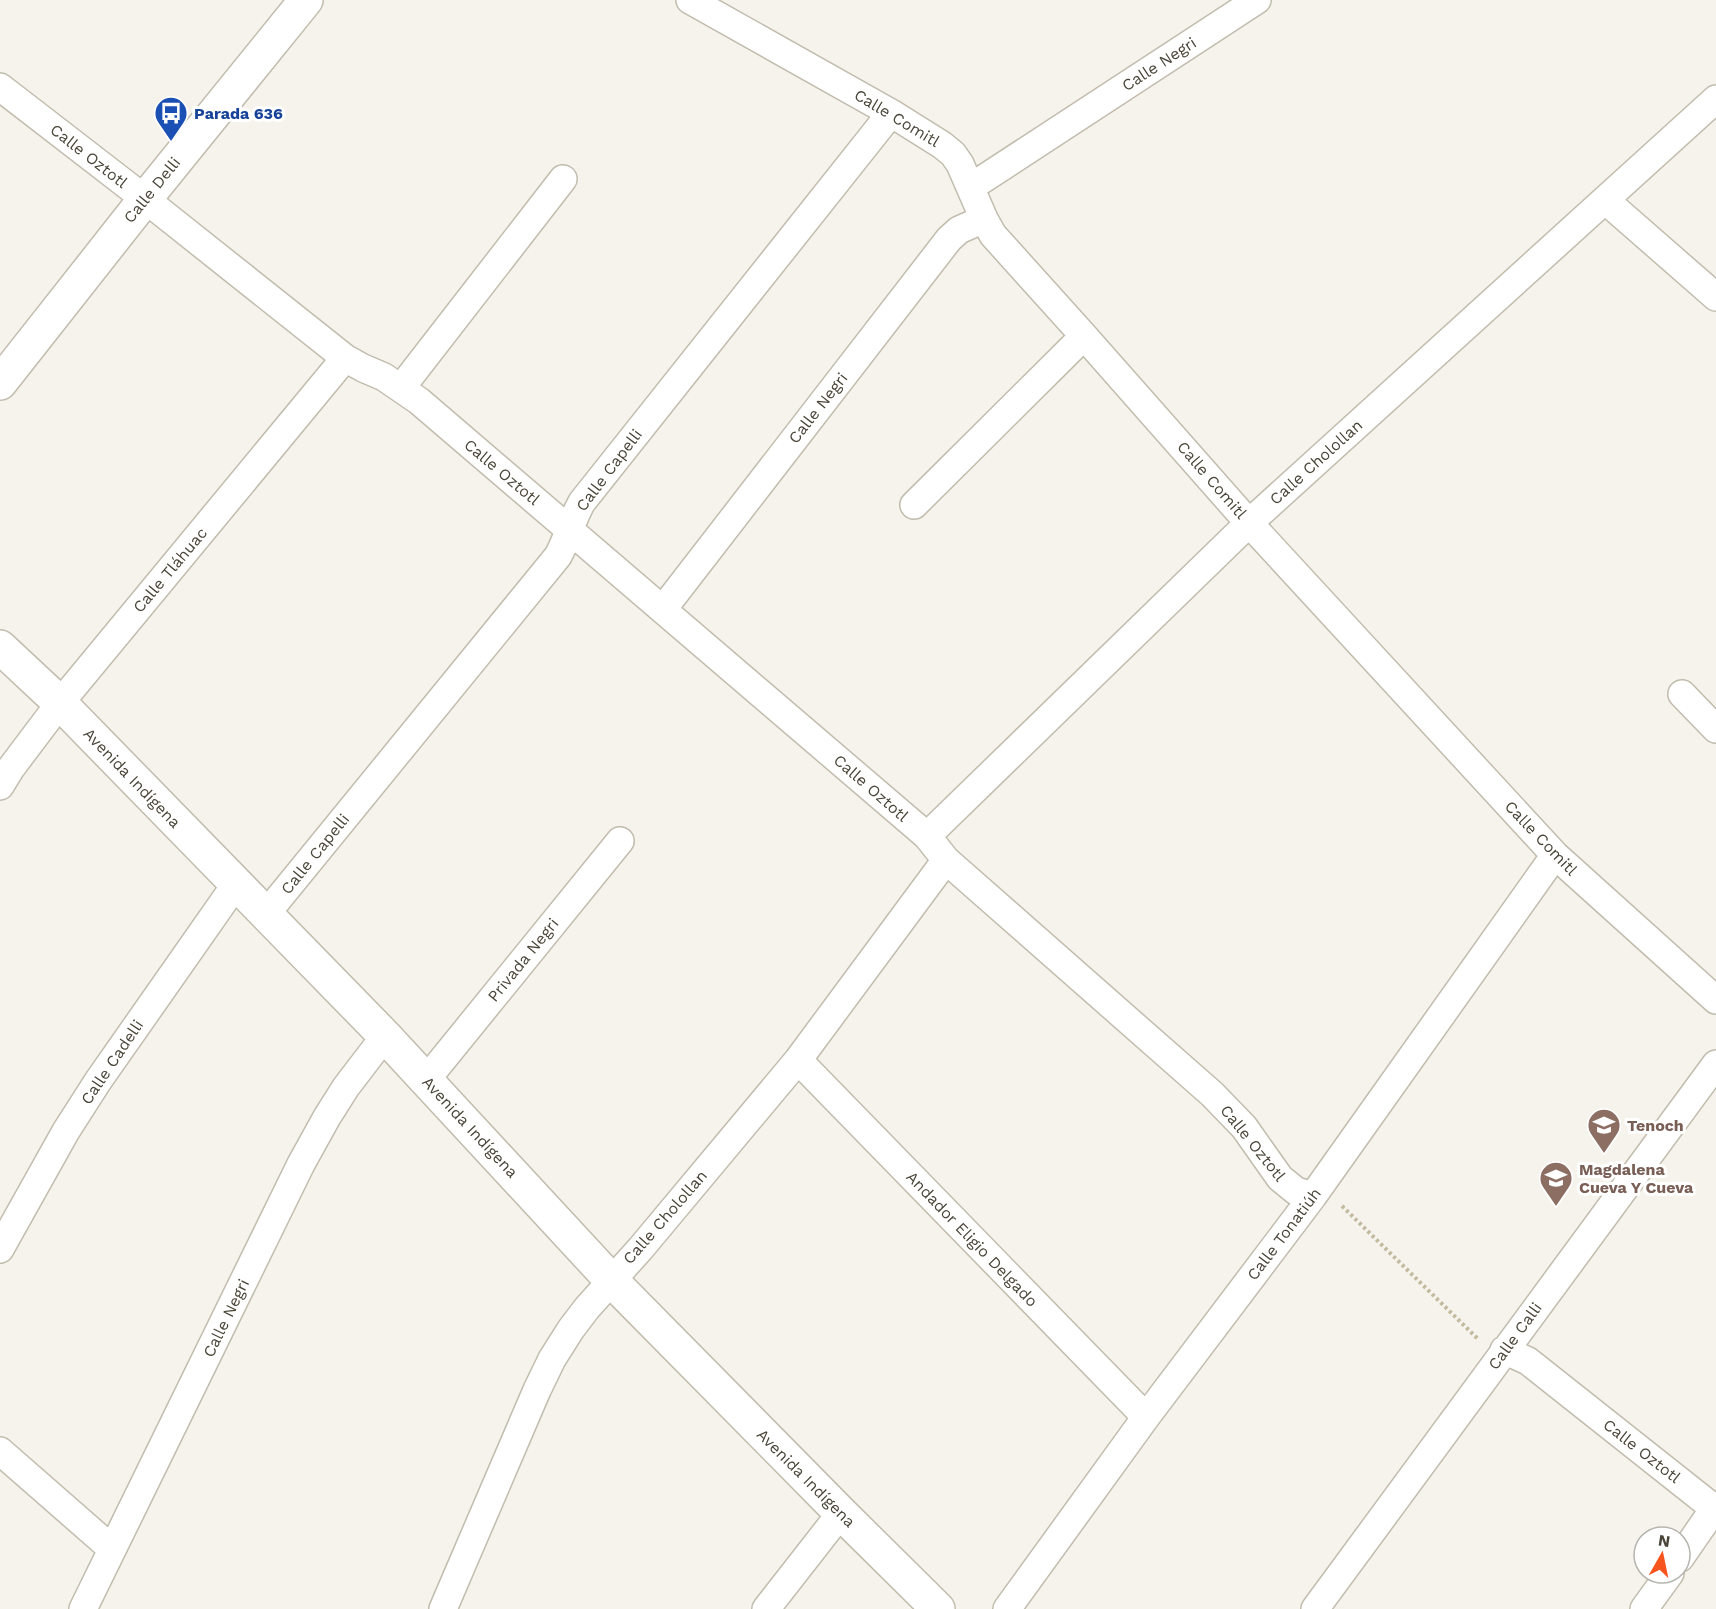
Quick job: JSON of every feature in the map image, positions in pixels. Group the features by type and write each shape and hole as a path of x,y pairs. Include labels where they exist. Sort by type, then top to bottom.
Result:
{"street":[{"name":"Calle Delli","path":"0,383 306,0"},
{"name":"Calle Comitl","path":"690,0 891,113 953,154 993,235 1249,523 1555,855 1716,1000"},
{"name":"Calle Negri","path":"971,187 1257,0"},
{"name":"Calle Oztotl","path":"0,87 345,358 401,388 569,529 927,836 946,860 1212,1094 1244,1127 1280,1178 1296,1191 1313,1196"},
{"name":"Calle Cholollan","path":"927,836 1249,523 1716,99"},
{"name":"Calle Capelli","path":"266,914 558,556 565,544 574,515 582,502 891,113"},
{"path":"401,388 563,179"},
{"path":"1605,200 1716,297"},
{"name":"Calle Negri","path":"663,609 948,238 959,230 984,219"},
{"path":"914,505 1084,336"},
{"name":"Calle Tláhuac","path":"0,786 60,703 345,358"},
{"name":"Avenida Indígena","path":"0,647 60,703 385,1036 611,1280 841,1514 938,1609"},
{"path":"1682,694 1716,729"},
{"name":"Privada Negri","path":"426,1080 620,841"},
{"name":"Calle Tonatiúh","path":"1007,1609 1146,1417 1313,1196 1555,855"},
{"name":"Calle Cholollan","path":"443,1609 537,1390 552,1359 576,1322 798,1060 946,860"},
{"name":"Calle Cadelli","path":"0,1249 66,1131 104,1072 236,884"},
{"name":"Calle Negri","path":"83,1609 301,1164 346,1087 385,1036"},
{"name":"Andador Eligio Delgado","path":"798,1060 1146,1417"},
{"name":"Calle Calli","path":"1315,1609 1716,1064"},
{"name":"Calle Oztotl","path":"1504,1350 1528,1361 1716,1508"},
{"path":"0,1451 112,1548"},
{"path":"1692,1541 1716,1508"},
{"path":"766,1609 841,1514"},
{"path":"1644,1609 1661,1585"}],"path":[{"path":"1313,1196 1329,1200 1343,1208 1476,1338 1504,1350"}],"place":[{"name":"Parada 636","path":"171,142"},
{"name":"Tenoch","path":"1604,1154"},
{"name":"Magdalena Cueva Y Cueva","path":"1556,1207"}]}
